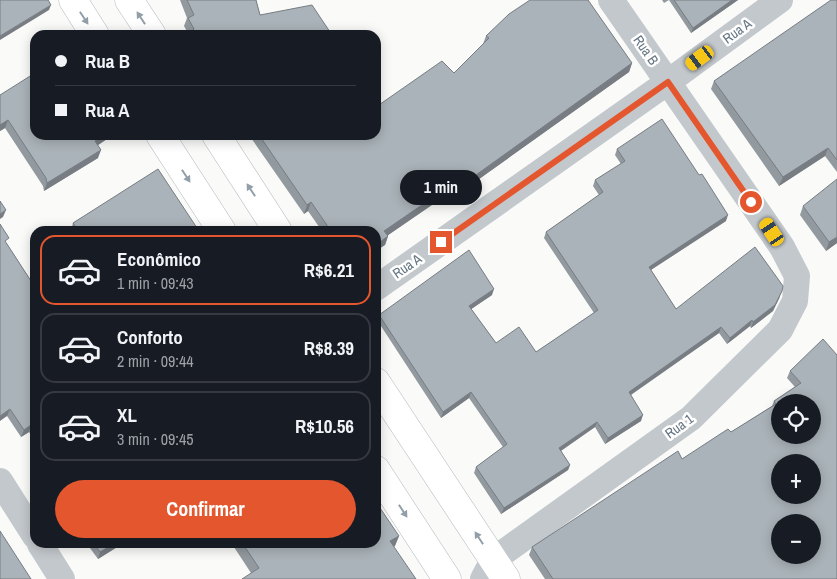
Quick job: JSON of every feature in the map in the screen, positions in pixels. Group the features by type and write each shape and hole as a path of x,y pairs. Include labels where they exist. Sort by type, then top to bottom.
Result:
{"street":[{"path":"72,0 92,30"},
{"path":"130,0 149,30"},
{"name":"Rua B","path":"611,0 782,248"},
{"name":"Rua A","path":"381,284 668,82 780,0"},
{"path":"163,140 219,226"},
{"path":"219,140 275,226"},
{"name":"Rua 1","path":"494,573 691,418 780,330 795,301 797,276 782,248"},
{"path":"381,390 494,573"},
{"path":"381,478 447,579"},
{"path":"0,481 30,528"},
{"path":"43,548 62,579"}],"building":[{"path":"0,0 48,0 51,5 0,36"},
{"path":"187,0 256,0 260,15 312,5 329,30 194,30 188,18 194,15"},
{"path":"530,0 588,0 632,63 469,180 464,176 384,231 388,236 381,241 381,226 328,226 311,202 307,205 262,140 381,140 381,104 442,61 454,73 489,38 486,36 509,14"},
{"path":"674,0 732,0 693,28"},
{"path":"831,0 837,0 837,160 828,148 783,177 714,81"},
{"path":"30,76 30,140 96,140 95,141 101,150 47,183 46,178 8,120 0,125 0,95"},
{"path":"662,119 699,175 702,174 728,215 649,267 676,309 755,247 783,286 782,291 775,305 753,322 752,320 730,338 721,327 629,392 643,415 608,438 597,422 559,448 570,465 504,508 476,467 507,444 471,392 443,412 381,318 381,314 469,250 494,289 469,306 496,343 519,327 536,352 598,310 546,232 603,192 595,180 625,161 617,149"},
{"path":"158,169 196,226 75,226 73,223"},
{"path":"837,179 837,237 829,242 803,206"},
{"path":"0,201 6,210 0,214"},
{"path":"0,224 9,238 5,241 30,279 30,426 24,430 10,409 0,416"},
{"path":"823,339 837,355 837,579 553,579 532,547 678,451 682,459 728,429 731,432 771,407 771,444 821,444 821,394 784,394 801,383 790,371"},
{"path":"381,509 399,536 390,541 416,579 242,579 259,568 246,548 381,548"},
{"path":"0,531 31,579 0,579"},
{"path":"97,548 107,548 100,552"}],"route":[{"path":"441,242 668,82 751,202"}]}
